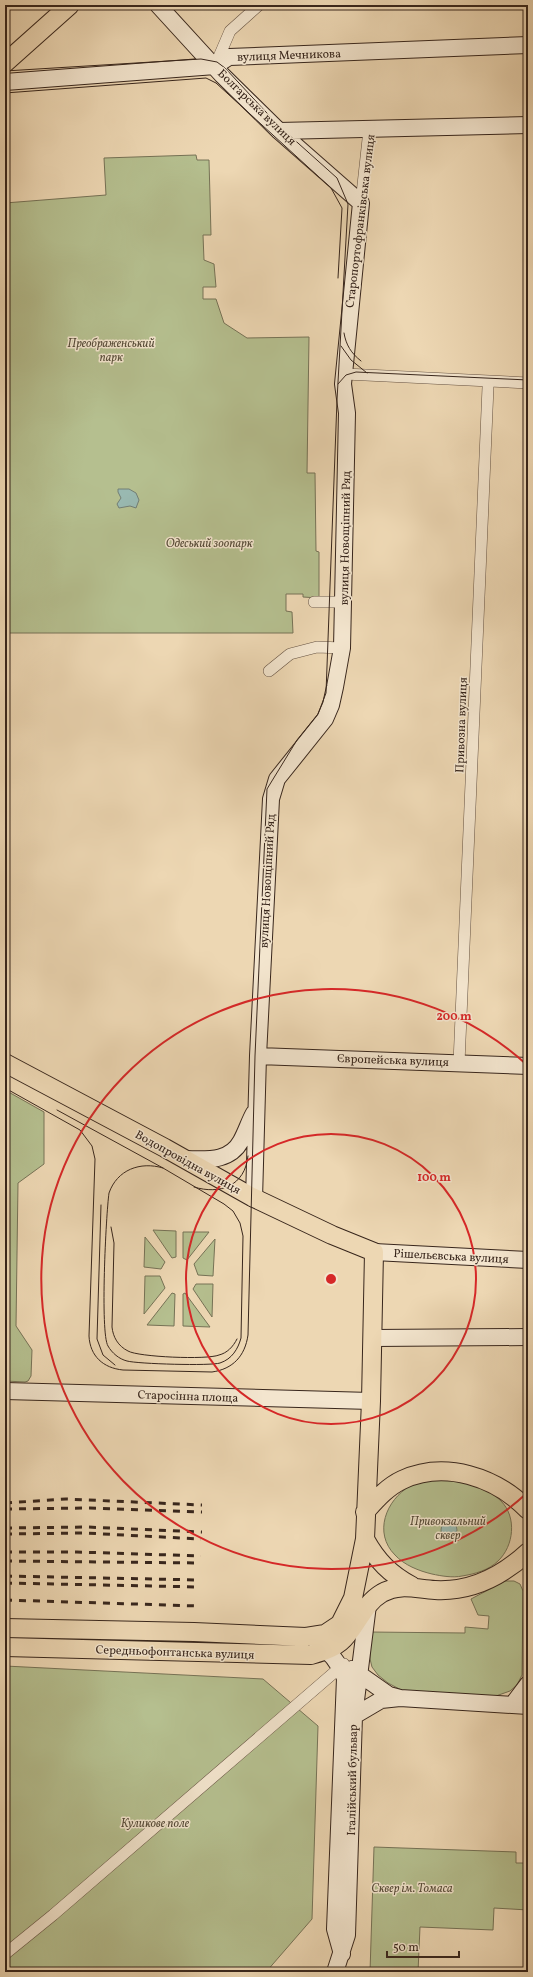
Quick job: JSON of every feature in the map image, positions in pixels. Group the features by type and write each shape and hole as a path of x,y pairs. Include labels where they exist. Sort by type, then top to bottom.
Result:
{"main road":[{"path":"5,63 70,5"},
{"name":"Водопровідна вулиця","path":"5,1063 184,1159 254,1199 332,1235 374,1252"},
{"name":"Середньофонтанська вулиця","path":"5,1628 194,1632 306,1637 325,1634 340,1624 347,1614 353,1598 365,1539 373,1338 374,1252"},
{"path":"365,1512 390,1487 401,1480 428,1473 452,1471 472,1475 504,1490 528,1510"},
{"path":"365,1539 374,1555 387,1570 412,1586"},
{"path":"337,1661 347,1635 368,1605 382,1593 392,1589 412,1586 435,1590 456,1589 476,1585 513,1566 528,1552"},
{"name":"Середньофонтанська вулиця","path":"5,1647 311,1655 337,1661"}],"street":[{"name":"Болгарська вулиця","path":"158,5 279,131 361,204"},
{"path":"215,66 230,31 259,5"},
{"name":"вулиця Мечникова","path":"5,82 215,66 228,57 528,45"},
{"name":"Старопортофранківська вулиця","path":"345,374 346,342 369,130 528,125"},
{"path":"279,131 369,130"},
{"path":"371,375 381,368 528,376"},
{"path":"345,374 528,383"},
{"name":"вулиця Новощіпний Ряд","path":"254,1199 258,1056 271,799 277,778 325,719 331,705 338,674 347,413 345,401 345,374"},
{"path":"371,375 380,383 528,389"},
{"name":"Привозна вулиця","path":"459,1063 488,387"},
{"path":"314,602 340,602"},
{"path":"269,671 290,654 317,647 339,648"},
{"name":"Європейська вулиця","path":"258,1056 528,1066"},
{"name":"вулиця Новощіпний Ряд","path":"184,1159 219,1158 231,1153 240,1142 257,1108"},
{"name":"Рішельєвська вулиця","path":"374,1252 528,1260"},
{"path":"373,1338 528,1337"},
{"name":"Старосінна площа","path":"5,1391 371,1401"},
{"name":"Італійський бульвар","path":"335,1972 342,1955 347,1935 348,1720 360,1674 368,1605"},
{"path":"306,1637 337,1661 360,1674 389,1695 400,1698"},
{"path":"337,1661 345,1678 348,1720 381,1700 400,1698 521,1705 528,1684"},
{"path":"5,1954 53,1915 337,1661"}],"green space":[{"path":"196,155 197,160 209,160 211,235 203,235 204,260 214,264 216,287 203,287 203,299 216,299 224,323 247,338 309,337 307,473 315,473 316,551 319,552 319,598 303,597 303,594 286,594 286,611 292,612 293,633 5,633 5,203 106,195 104,158"},
{"path":"5,1090 44,1112 44,1164 18,1183 16,1326 32,1350 31,1376 28,1381 25,1382 5,1381"},
{"path":"153,1230 176,1231 176,1257 172,1258"},
{"path":"183,1232 209,1232 187,1260 183,1258"},
{"path":"145,1237 165,1262 161,1269 144,1267"},
{"path":"215,1239 213,1276 198,1275 194,1264"},
{"path":"145,1276 160,1276 165,1288 144,1314"},
{"path":"196,1284 213,1284 212,1317 193,1289"},
{"path":"172,1293 175,1294 174,1326 147,1325"},
{"path":"185,1293 210,1327 183,1326 183,1294"},
{"name":"Привокзальний сквер","path":"446,1479 468,1484 489,1492 501,1501 510,1515 512,1531 507,1548 498,1561 482,1571 455,1577 432,1574 407,1565 395,1555 388,1546 385,1537 385,1518 394,1500 410,1486 428,1481"},
{"path":"505,1581 514,1581 520,1584 523,1591 522,1675 517,1685 510,1691 493,1697 407,1693 388,1683 378,1675 372,1667 370,1659 370,1632 465,1633 465,1627 488,1629 489,1616 478,1615 471,1599"},
{"name":"Куликове поле","path":"5,1666 263,1679 318,1726 312,1919 266,1972 5,1972"},
{"name":"Сквер ім. Томаса","path":"374,1847 516,1852 516,1863 528,1863 528,1910 494,1908 493,1930 420,1927 418,1972 370,1972"}],"water":[{"path":"118,489 129,489 136,493 139,500 136,508 130,506 119,508 117,504 121,498"},
{"path":"446,1522 452,1522 457,1527 455,1536 452,1538 446,1538 441,1533 441,1527"}],"tram line":[{"path":"5,71 201,59 217,62 225,68 279,126 337,178 348,204 337,400 326,693 318,714 297,740 267,789 255,1056 248,1335 241,1355 232,1365 212,1372 123,1370 109,1367 99,1360 92,1349 89,1336 95,1159 92,1146 80,1130 5,1088"},
{"path":"5,93 206,78 216,83 331,188 342,208 338,278"},
{"path":"344,333 346,341 354,355 361,361"},
{"path":"341,346 351,360 367,373"},
{"path":"338,384 346,375 356,372 528,380"},
{"path":"57,1110 163,1168 224,1204 233,1211 240,1223 243,1236 241,1338 234,1353 228,1359 220,1363 159,1364 127,1361 119,1357 108,1346 104,1320 104,1297 106,1224 109,1193 118,1178 130,1169 146,1166 163,1168"},
{"path":"194,1187 213,1190 230,1186 242,1175 248,1156"},
{"path":"101,1205 97,1339 103,1355 115,1365"},
{"path":"111,1227 114,1243 112,1327 115,1338 121,1347 128,1351 145,1355 212,1357 225,1353 232,1347 237,1339"},
{"path":"528,1551 525,1606 525,1634 528,1661"}],"railway":[{"path":"5,1503 66,1499 202,1505"},
{"path":"5,1509 90,1508 202,1512"},
{"path":"5,1528 87,1527 202,1532"},
{"path":"5,1534 84,1533 201,1539"},
{"path":"5,1552 77,1552 201,1556"},
{"path":"5,1561 201,1563"},
{"path":"5,1576 200,1580"},
{"path":"5,1583 200,1587"},
{"path":"5,1600 199,1606"}],"park label":[{"name":"Преображенський парк","path":"111,350"},
{"name":"Одеський зоопарк","path":"209,543"}]}
